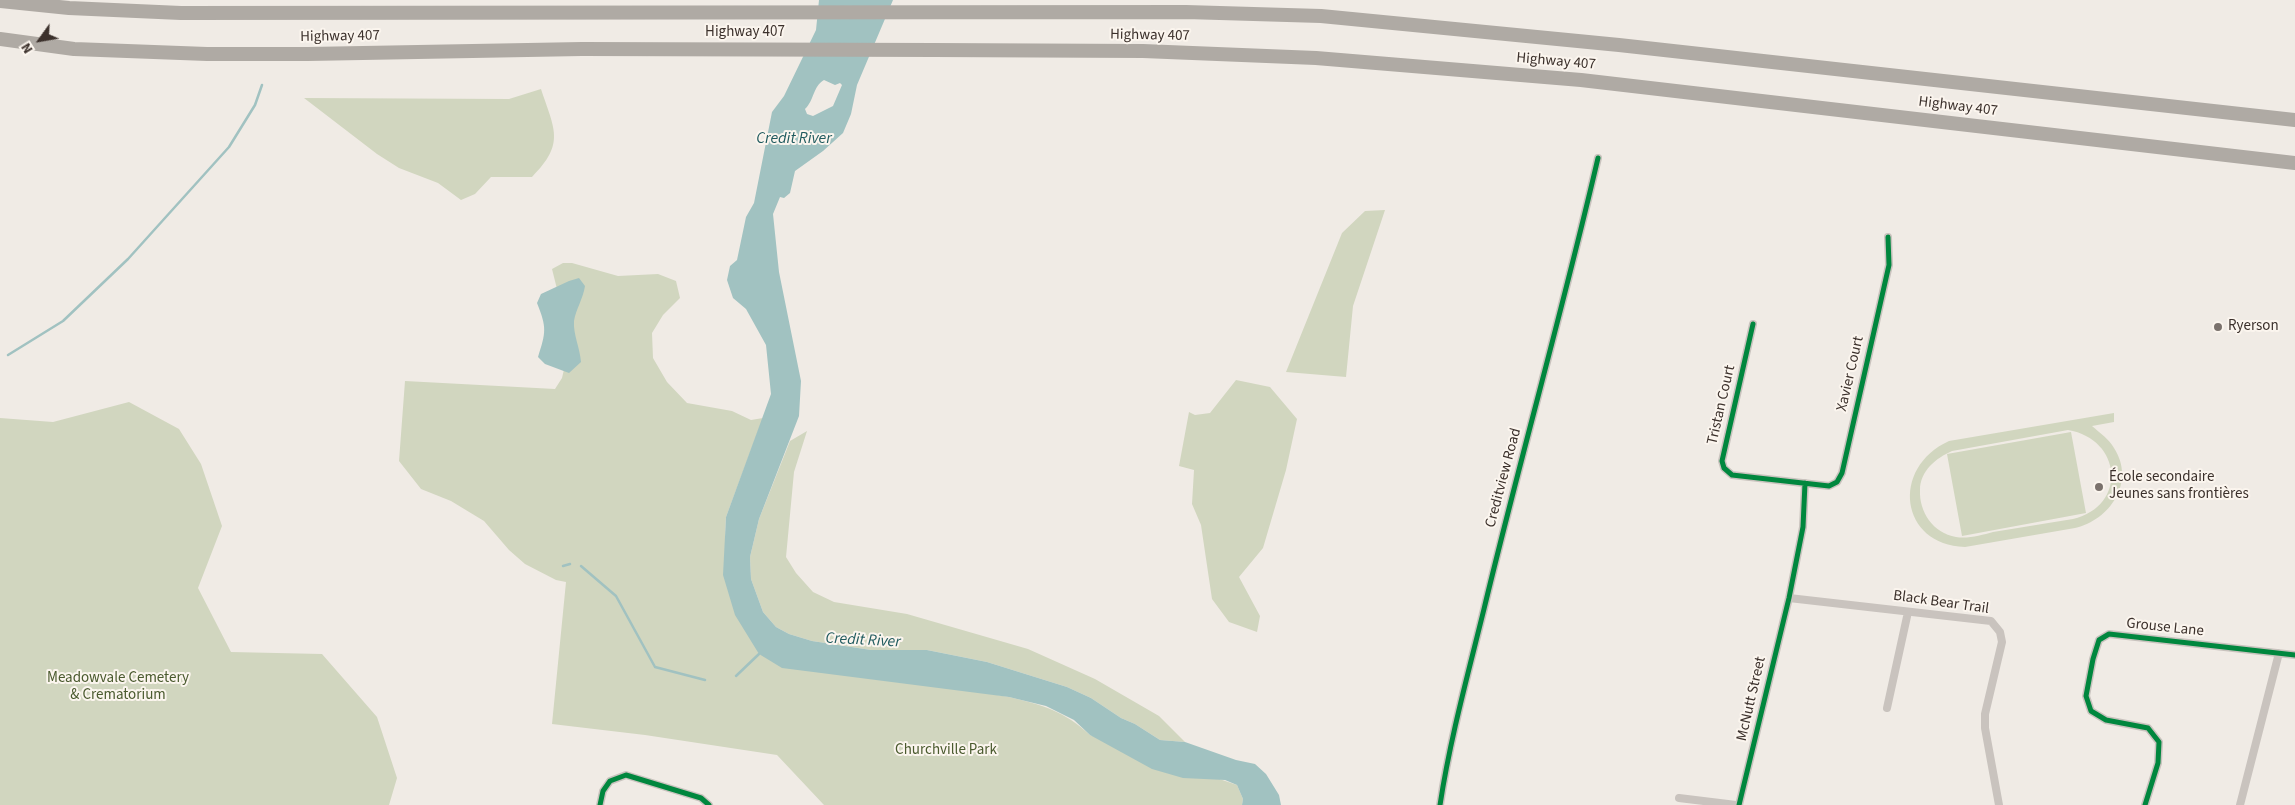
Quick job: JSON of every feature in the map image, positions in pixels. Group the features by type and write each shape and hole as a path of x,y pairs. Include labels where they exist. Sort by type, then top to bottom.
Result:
{"highway":[{"name":"Highway 407","path":"0,1 69,8 181,14 1186,12 1321,16 1619,45 2295,120"},
{"name":"Highway 407","path":"0,39 74,49 207,54 582,49 1143,51 1345,60 1582,80 2295,163"}],"street":[{"name":"Creditview Road","path":"1440,805 1446,764 1502,534 1575,255 1598,158"},
{"name":"Xavier Court","path":"1804,483 1829,486 1837,482 1842,474 1888,265 1888,237"},
{"name":"Tristan Court","path":"1753,324 1722,461 1724,468 1732,475 1804,483"},
{"name":"McNutt Street","path":"1738,805 1789,598 1803,527 1804,483"},
{"name":"Black Bear Trail","path":"1789,598 1991,621 2000,632 2002,642 1985,714 1985,728 1999,805"},
{"path":"1887,708 1908,612"},
{"name":"Grouse Lane","path":"2145,805 2158,763 2159,742 2148,728 2106,720 2091,711 2086,696 2093,659 2099,640 2109,634 2295,655"},
{"path":"2240,805 2279,653"},
{"path":"600,805 603,791 610,781 626,775 701,798 709,805"},
{"path":"1679,798 1738,805"}],"green space":[{"path":"541,89 553,125 554,135 550,155 543,165 532,177 491,177 475,194 461,200 438,183 399,168 377,154 304,98 509,99"},
{"path":"1385,210 1353,306 1346,377 1286,372 1342,233 1365,211"},
{"name":"Churchville Park","path":"563,263 572,263 618,276 658,274 676,281 680,298 663,315 652,333 653,358 667,382 687,403 732,411 751,420 763,418 726,517 725,536 759,654 1009,697 1032,703 1062,715 1090,735 1237,785 1243,799 1242,805 824,805 777,755 645,735 552,724 566,582 556,580 525,564 509,550 484,521 451,501 421,489 399,461 405,381 555,389 562,378 566,361 558,293 552,269"},
{"path":"1236,380 1270,387 1297,419 1286,470 1263,548 1239,577 1260,616 1257,632 1229,622 1212,599 1201,525 1192,504 1194,470 1179,466 1189,412 1195,415 1210,413"},
{"name":"Meadowvale Cemetery & Crematorium","path":"129,402 179,429 201,464 222,526 198,588 231,652 322,654 377,717 397,778 389,805 0,805 0,418 53,422"},
{"path":"2114,413 2114,422 2092,426 2114,448 2120,461 2121,486 2109,508 2088,524 2075,528 1965,547 1943,543 1927,533 1916,520 1910,503 1911,486 1917,469 1930,453 1949,441","holes":["2068,430 2086,436 2099,446 2108,459 2111,473 2110,488 2103,501 2091,512 2073,519 1965,537 1956,537 1941,531 1934,526 1925,513 1920,498 1923,477 1935,461 1952,451"]},
{"path":"807,431 794,472 786,557 796,573 813,592 834,602 907,614 1028,649 1095,679 1159,716 1185,742 1160,740 1091,698 1067,687 987,662 927,650 871,650 812,641 789,634 776,627 763,612 751,579 750,557 759,519 790,441"},
{"path":"2071,432 2086,513 1962,536 1947,454"}],"water":[{"name":"Credit River","path":"819,0 893,0 857,85 851,114 843,133 823,151 795,171 790,193 784,198 780,197 773,214 779,272 801,381 799,416 759,519 750,557 751,579 763,612 776,627 789,634 812,641 871,650 927,650 987,662 1067,687 1091,698 1160,740 1185,742 1236,760 1255,764 1266,774 1279,795 1281,805 1242,805 1243,799 1237,785 1225,780 1183,778 1152,769 1090,735 1074,720 1046,706 1009,697 782,668 759,654 735,615 723,575 726,517 771,394 766,345 746,309 733,298 727,280 730,266 737,260 746,217 754,203 772,112 784,96 816,30","holes":["824,80 835,85 840,83 842,85 833,106 813,116 807,114 805,109 820,83"]},
{"path":"579,278 585,286 574,326 581,362 569,373 545,364 538,357 543,342 544,324 537,303 541,294"}],"waterway":[{"path":"8,355 63,321 128,259 229,147 255,105 262,85"},
{"path":"563,566 570,564"},
{"path":"581,566 616,596 655,667 705,680"},
{"path":"736,676 759,654"}],"cycle path":[{"path":"1440,805 1466,682 1598,158"},
{"path":"1753,324 1722,461 1724,468 1732,475 1829,486 1837,482 1842,473 1889,265 1888,237"},
{"path":"1739,805 1789,598 1803,527 1805,483"},
{"path":"2145,805 2158,763 2159,742 2148,728 2106,720 2091,711 2086,696 2093,659 2099,640 2109,634 2295,655"},
{"path":"600,805 603,791 610,781 626,775 701,798 709,805"}],"place":[{"name":"Ryerson","path":"2218,327"},
{"name":"École secondaire Jeunes sans frontières","path":"2099,487"}]}
